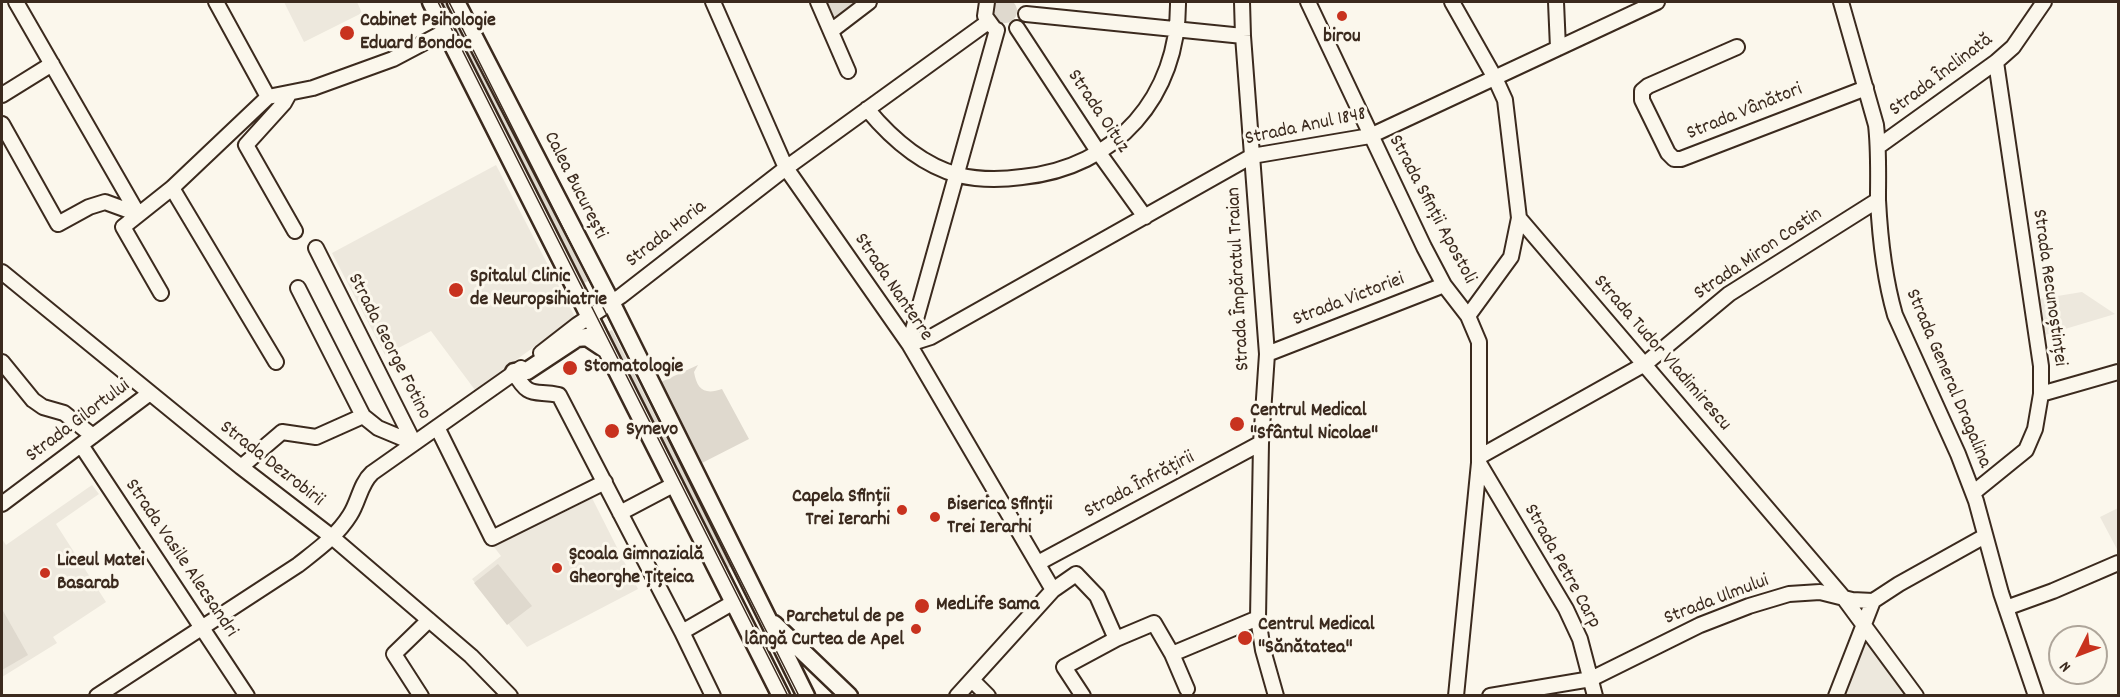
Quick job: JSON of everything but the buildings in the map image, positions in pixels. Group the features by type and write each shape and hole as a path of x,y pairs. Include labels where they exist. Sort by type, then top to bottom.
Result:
{"main road":[{"path":"431,2 781,696"},
{"name":"Calea București","path":"456,2 610,302 802,689"},
{"path":"514,372 526,371 578,338 587,337 607,351"},
{"path":"734,603 766,617 849,696"},
{"path":"763,660 782,650"},
{"path":"802,689 806,672 818,666"}],"street":[{"path":"16,2 138,214"},
{"path":"216,2 268,97"},
{"name":"Strada Nanterre","path":"713,2 786,168 909,344 1053,590"},
{"path":"818,2 848,71"},
{"path":"831,31 869,2"},
{"path":"909,344 957,175 992,26 984,10 987,2"},
{"path":"867,109 882,127 905,147 937,167 957,175 1004,179 1040,175 1076,165 1099,153 1129,130 1159,90 1176,29 1178,2"},
{"name":"Strada Împăratul Traian","path":"1242,2 1267,354 1260,443 1257,618 1276,696"},
{"name":"Strada Sfinții Apostoli","path":"1308,2 1370,136 1444,285 1468,316 1479,342 1479,460 1456,696"},
{"path":"1452,2 1505,100 1519,218 1511,257 1468,316"},
{"path":"1556,2 1558,48"},
{"name":"Strada Anul 1848","path":"909,344 931,337 1252,156 1370,136 1657,2"},
{"name":"Strada General Dragalina","path":"1840,2 1866,88 1879,146 1878,200 1884,268 1895,315 1958,454 1973,493 2006,608 2036,696"},
{"name":"Strada Înclinată","path":"1879,146 2013,47 2044,2"},
{"path":"992,26 1011,31 1017,28 1024,19 1025,8 1243,36"},
{"name":"Strada Horia","path":"97,696 298,565 332,537 352,512 367,478 610,302 867,109 992,26"},
{"name":"Strada Oituz","path":"1017,28 1099,153 1145,217"},
{"path":"161,292 123,227 172,188 268,97 313,88 393,59 446,31"},
{"name":"Strada Vânători","path":"1737,46 1648,86 1642,91 1642,100 1668,153 1674,159 1681,159 1866,88"},
{"name":"Strada Recunoștinței","path":"1973,493 2026,450 2035,429 2041,394 2041,366 1995,62"},
{"path":"2,95 52,64"},
{"path":"288,94 284,103 246,145 295,231"},
{"path":"2,124 58,224 89,207 105,202 138,214"},
{"path":"172,188 276,363"},
{"name":"Strada Miron Costin","path":"1479,460 1645,364 1729,294 1878,200"},
{"name":"Strada Tudor Vladimirescu","path":"1519,218 1843,597 1916,696"},
{"name":"Strada George Fotino","path":"316,248 414,443"},
{"name":"Strada Dezrobirii","path":"2,272 332,537 471,656 510,696"},
{"name":"Strada Victoriei","path":"1267,354 1444,285"},
{"path":"242,467 282,432 316,437 363,416 298,288"},
{"path":"2,362 33,400 43,407 64,413 93,436"},
{"path":"514,372 522,386 530,392 559,395 713,696"},
{"path":"2041,394 2118,372"},
{"name":"Strada Gilortului","path":"2,504 150,393"},
{"name":"Strada George Fotino","path":"363,416 378,428 414,443"},
{"path":"437,427 492,538 605,482"},
{"name":"Strada Înfrățirii","path":"1038,563 1260,443"},
{"name":"Strada Vasile Alecsandri","path":"81,445 247,696"},
{"name":"Strada Petre Carp","path":"1479,460 1566,609 1580,639 1594,696"},
{"path":"620,513 675,484"},
{"path":"1836,696 1874,600 1985,536"},
{"path":"2006,608 2118,563"},
{"path":"957,696 1053,590 1076,574 1096,596 1116,639"},
{"name":"Strada Ulmului","path":"1490,696 1591,679 1700,625 1789,594 1810,592 1852,600 1874,600"},
{"path":"682,632 734,603"},
{"path":"1172,654 1257,618"},
{"path":"421,696 394,654 429,620"},
{"path":"1083,696 1064,667 1116,639 1154,623 1172,654 1187,689"},
{"path":"972,680 988,696"}],"shaded area":[{"path":"1005,-1 1013,3 1017,11 1013,19 1005,23 997,19 993,11 997,3"},
{"path":"284,2 357,2 362,13 304,42"},
{"path":"440,2 446,2 588,281 584,283"},
{"path":"818,2 869,2 831,31"},
{"name":"Spitalul Clinic de Neuropsihiatrie","path":"496,165 575,317 475,390 431,331 385,355 332,253"},
{"path":"2082,292 2115,314 2045,335 2039,299"},
{"path":"612,330 731,567 727,568 607,332"},
{"path":"698,365 694,372 697,383 706,391 722,389 749,439 700,464 678,422 661,382"},
{"name":"Liceul Matei Basarab","path":"92,485 99,494 56,524 106,602 53,637 57,643 2,677 2,539 6,545"},
{"name":"Școala Gimnazială Gheorghe Țițeica","path":"592,498 638,589 527,647 472,579 501,556 494,547"},
{"path":"2118,508 2118,551 2100,517"},
{"path":"498,564 532,606 507,625 474,583"},
{"path":"2,609 28,655 2,670"},
{"path":"1865,639 1907,695 1843,696"}],"tram line":[{"path":"438,2 788,696"},
{"path":"449,2 799,696"}],"place":[{"name":"birou","path":"1342,16"},
{"name":"Cabinet Psihologie Eduard Bondoc","path":"347,33"},
{"name":"Spitalul Clinic de Neuropsihiatrie","path":"456,290"},
{"name":"Stomatologie","path":"570,368"},
{"name":"Centrul Medical \"Sfântul Nicolae\"","path":"1237,424"},
{"name":"Synevo","path":"612,431"},
{"name":"Capela Sfinții Trei Ierarhi","path":"902,510"},
{"name":"Biserica Sfinții Trei Ierarhi","path":"935,517"},
{"name":"Școala Gimnazială Gheorghe Țițeica","path":"557,568"},
{"name":"Liceul Matei Basarab","path":"45,573"},
{"name":"MedLife Sama","path":"922,606"},
{"name":"Parchetul de pe lângă Curtea de Apel","path":"916,629"},
{"name":"Centrul Medical \"Sănătatea\"","path":"1245,638"}]}
